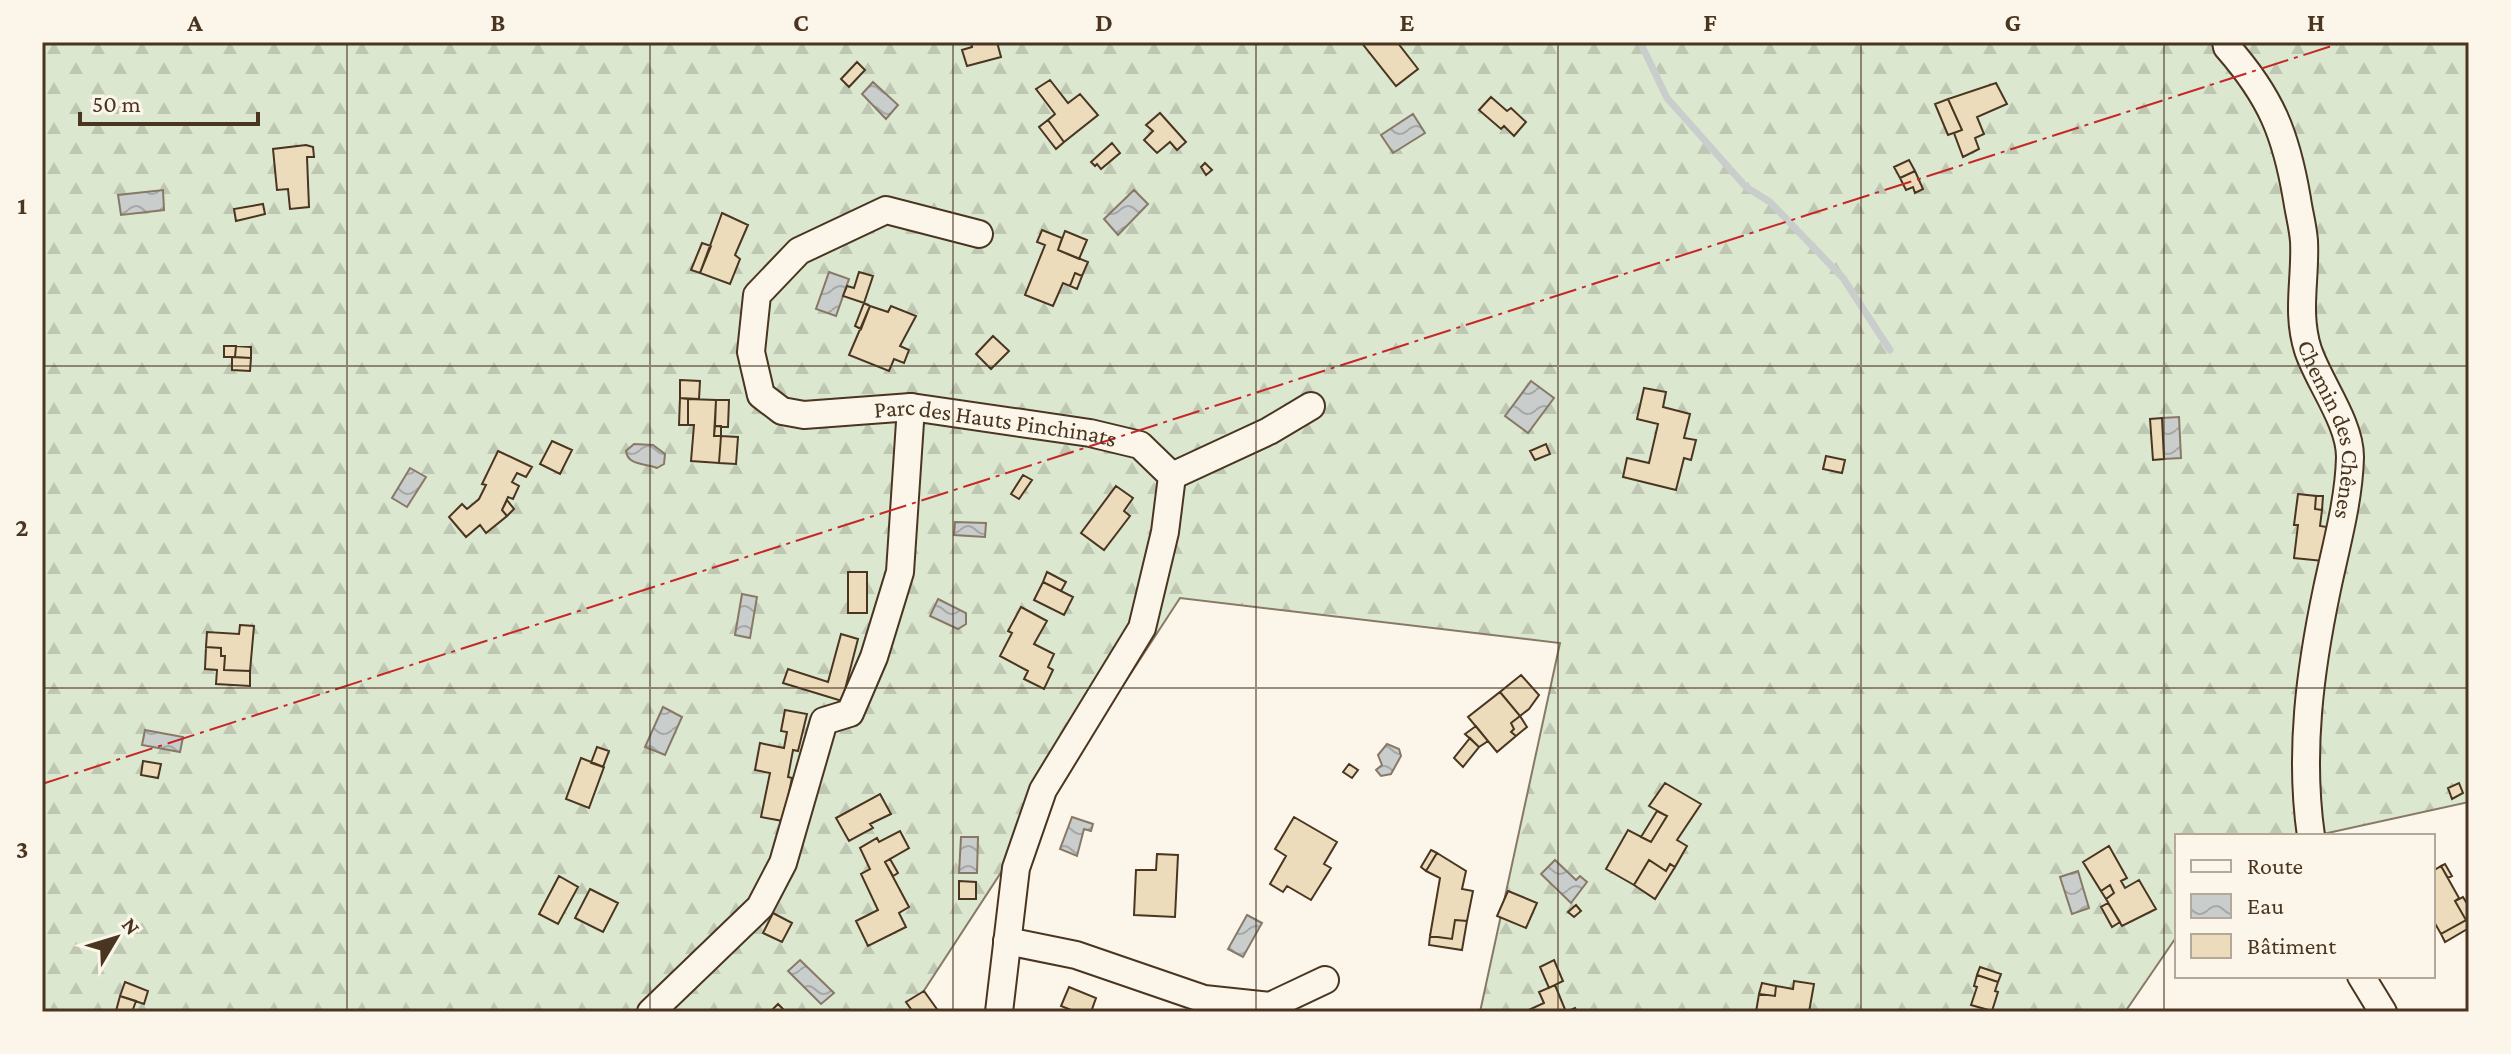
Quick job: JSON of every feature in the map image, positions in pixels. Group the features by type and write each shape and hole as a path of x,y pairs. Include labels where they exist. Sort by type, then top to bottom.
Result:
{"street":[{"name":"Chemin des Chênes","path":"2226,42 2252,76 2274,113 2290,160 2304,241 2300,306 2308,349 2342,426 2350,454 2345,501 2308,698 2305,762 2311,834"},
{"name":"Parc des Hauts Pinchinats","path":"979,234 886,210 799,251 757,295 751,352 761,395 782,411 804,415 911,407 1090,433 1140,445 1172,476"},
{"path":"999,1012 1016,868 1043,790 1142,628 1165,532 1172,476 1269,431 1311,406"},
{"path":"651,1012 760,907 783,863 824,721 850,713 874,657 900,572 911,407"},
{"path":"1007,941 1076,955 1204,999 1270,1006 1325,980"},
{"path":"2362,978 2383,1012"}],"green space":[{"path":"42,42 2469,42 2469,802 2323,834 2175,834 2175,939 2125,1012 1480,1012 1560,643 1180,598 910,1012 42,1012"}],"water":[{"path":"873,82 898,105 886,119 862,94"},
{"path":"1413,114 1425,133 1393,153 1381,135"},
{"path":"163,190 164,210 121,215 118,195"},
{"path":"1134,190 1148,204 1118,235 1104,219"},
{"path":"829,272 849,279 836,316 816,309"},
{"path":"1531,381 1554,398 1528,433 1505,416"},
{"path":"2179,417 2181,458 2164,459 2162,418"},
{"path":"634,444 653,445 665,454 664,464 657,468 634,462 626,451"},
{"path":"410,468 426,477 407,507 392,498"},
{"path":"955,522 986,523 985,537 954,535"},
{"path":"742,594 757,597 750,638 735,635"},
{"path":"938,599 966,613 966,624 958,629 930,616"},
{"path":"663,707 682,717 665,755 645,747"},
{"path":"145,730 183,737 180,752 142,745"},
{"path":"1387,744 1399,749 1401,756 1391,774 1381,776 1376,770 1382,765 1378,755"},
{"path":"1072,817 1093,824 1091,831 1084,829 1077,856 1060,849"},
{"path":"961,837 978,837 977,873 959,873"},
{"path":"1555,860 1576,880 1580,876 1587,882 1571,903 1541,874"},
{"path":"2078,871 2089,908 2072,914 2060,877"},
{"path":"1247,915 1262,923 1243,957 1228,949"},
{"path":"800,960 834,993 821,1004 788,971"}],"building":[{"path":"971,42 997,42 1001,57 967,66 962,50 972,47"},
{"path":"1361,42 1397,42 1418,69 1396,86"},
{"path":"857,62 865,70 849,87 841,79"},
{"path":"1050,80 1068,103 1080,94 1098,115 1064,142 1048,120 1055,114 1036,89"},
{"path":"1996,83 2007,104 1977,117 1984,134 1975,138 1979,149 1963,157 1954,133 1962,130 1948,99"},
{"path":"1491,97 1507,111 1511,108 1526,122 1514,136 1479,110"},
{"path":"1948,99 1962,130 1948,135 1935,104"},
{"path":"1160,113 1186,142 1177,150 1170,142 1157,153 1144,140 1153,131 1146,125"},
{"path":"1048,120 1064,142 1056,149 1039,127"},
{"path":"1112,143 1120,153 1101,169 1097,164 1095,166 1091,162"},
{"path":"313,147 314,157 307,157 309,207 290,209 288,189 277,190 273,149"},
{"path":"1909,160 1915,171 1900,178 1894,167"},
{"path":"1205,163 1212,170 1206,175 1201,167"},
{"path":"1915,171 1923,189 1915,193 1913,187 1906,190 1900,178"},
{"path":"263,204 265,214 236,221 234,209"},
{"path":"722,213 748,225 735,255 740,259 730,284 700,273"},
{"path":"1042,230 1062,238 1058,250 1088,262 1082,276 1075,273 1070,286 1063,283 1053,306 1025,295 1045,245 1037,242"},
{"path":"1065,231 1087,240 1079,259 1058,250"},
{"path":"702,243 711,246 700,273 691,270"},
{"path":"859,272 873,276 864,303 843,296 847,286 854,288"},
{"path":"1075,273 1082,276 1077,289 1070,286"},
{"path":"864,303 870,306 861,329 855,326"},
{"path":"870,306 888,312 891,306 916,316 900,346 909,350 904,363 894,359 889,371 849,355"},
{"path":"993,336 1009,351 991,369 976,354"},
{"path":"224,346 236,346 235,357 224,357"},
{"path":"236,346 251,347 251,358 235,357"},
{"path":"232,357 251,358 250,371 232,370"},
{"path":"680,380 700,381 699,399 680,398"},
{"path":"1644,388 1666,392 1663,407 1690,414 1684,438 1696,440 1691,460 1684,458 1676,490 1623,477 1627,458 1649,463 1658,424 1637,419"},
{"path":"680,398 688,399 688,425 679,425"},
{"path":"688,399 716,400 714,436 721,436 719,463 691,461 694,425 688,425"},
{"path":"716,400 729,400 728,427 715,426"},
{"path":"2162,418 2164,459 2153,460 2150,419"},
{"path":"715,426 721,426 721,436 714,436"},
{"path":"721,436 738,437 736,464 719,463"},
{"path":"552,441 572,450 560,474 540,464"},
{"path":"1546,444 1550,454 1535,460 1530,451"},
{"path":"498,451 532,467 526,477 517,473 512,482 519,486 513,499 508,497 502,510 507,516 486,533 480,525 466,537 449,517 462,504 467,509 479,499 486,485 482,484"},
{"path":"1826,456 1845,460 1842,473 1823,469"},
{"path":"1023,475 1032,480 1019,499 1011,494"},
{"path":"1116,486 1133,498 1124,511 1130,516 1104,550 1081,533"},
{"path":"2298,494 2316,496 2315,509 2322,510 2320,526 2327,527 2323,561 2294,558"},
{"path":"2316,496 2323,496 2322,510 2315,509"},
{"path":"507,500 514,509 507,516 502,510"},
{"path":"848,572 867,572 867,613 848,613"},
{"path":"1047,572 1066,582 1061,591 1043,582"},
{"path":"1043,582 1073,597 1064,615 1034,600"},
{"path":"1021,607 1047,621 1034,644 1054,654 1048,667 1053,670 1044,689 1024,679 1028,671 1000,656 1012,633 1008,631"},
{"path":"240,625 254,626 250,671 224,670 225,656 221,656 221,648 206,647 207,632 239,634"},
{"path":"841,634 858,639 842,701 783,683 788,669 828,682"},
{"path":"206,647 221,648 221,656 225,656 224,670 250,671 250,686 216,684 217,670 205,669"},
{"path":"1521,675 1539,695 1520,716 1500,692"},
{"path":"1500,692 1520,716 1511,723 1514,729 1511,732 1516,736 1497,752 1468,717"},
{"path":"785,710 807,714 798,751 793,750 788,777 792,778 783,821 761,817 770,773 755,770 760,743 784,748 787,732 781,731"},
{"path":"1520,716 1527,727 1516,736 1511,732 1514,729 1511,723"},
{"path":"1476,726 1488,741 1479,747 1465,734"},
{"path":"1470,738 1479,747 1463,767 1454,758"},
{"path":"597,747 609,751 603,767 591,763"},
{"path":"581,758 604,767 589,808 566,799"},
{"path":"143,761 161,764 158,778 141,775"},
{"path":"1349,764 1358,770 1352,778 1343,772"},
{"path":"1665,783 1701,804 1677,840 1687,846 1675,867 1670,864 1666,871 1649,860 1634,885 1606,869 1628,830 1651,842 1667,816 1649,806"},
{"path":"2459,783 2463,793 2452,799 2448,788"},
{"path":"880,794 891,814 870,824 873,828 849,841 836,818"},
{"path":"1657,811 1667,816 1651,842 1641,837"},
{"path":"1294,817 1337,842 1324,864 1331,868 1311,900 1287,886 1283,892 1270,884 1286,856 1275,849"},
{"path":"900,831 909,848 885,862 909,907 899,913 906,927 868,946 856,921 878,910 861,874 870,869 860,848 877,838 879,842"},
{"path":"2109,846 2127,878 2121,881 2125,888 2139,880 2156,909 2122,926 2106,899 2114,893 2110,885 2101,891 2083,862"},
{"path":"1431,850 1437,853 1426,871 1421,867"},
{"path":"1437,853 1466,871 1462,889 1473,891 1467,921 1455,920 1452,939 1430,936 1440,878 1426,871"},
{"path":"1157,854 1178,855 1175,917 1134,915 1136,870 1156,870"},
{"path":"890,859 898,873 893,876 885,862"},
{"path":"1649,860 1666,871 1670,864 1675,867 1655,899 1634,885"},
{"path":"2445,864 2452,876 2448,878 2441,866"},
{"path":"2441,866 2459,898 2455,901 2466,920 2441,934 2435,924 2435,870"},
{"path":"559,876 578,887 558,924 539,914"},
{"path":"959,881 976,882 976,899 959,899"},
{"path":"2110,885 2114,893 2106,899 2101,891"},
{"path":"590,889 618,903 603,932 575,918"},
{"path":"1508,891 1537,903 1526,928 1497,916"},
{"path":"2463,897 2469,907 2469,928 2445,942 2441,934 2466,920 2455,901"},
{"path":"2108,903 2120,922 2112,927 2101,907"},
{"path":"1576,905 1581,911 1574,917 1568,912"},
{"path":"773,913 792,923 782,942 763,933"},
{"path":"1455,920 1467,921 1462,950 1429,945 1430,936 1452,939"},
{"path":"1554,960 1563,981 1549,988 1540,967"},
{"path":"1980,967 2001,974 1998,982 1977,975"},
{"path":"1977,975 1998,982 1992,1011 1971,1005"},
{"path":"1794,981 1814,984 1809,1012 1756,1012 1759,994 1775,996 1776,986 1793,989"},
{"path":"125,982 148,991 144,1004 120,996"},
{"path":"1762,983 1776,986 1775,996 1759,994"},
{"path":"1555,985 1566,1012 1524,1012 1544,1003 1539,992"},
{"path":"1069,987 1096,998 1091,1012 1076,1012 1061,1006"},
{"path":"924,991 939,1012 913,1012 906,1002"},
{"path":"120,996 136,1001 132,1012 116,1011"},
{"path":"778,1004 786,1012 770,1012"}],"waterway":[{"path":"1640,42 1667,98 1746,187 1770,202 1843,278 1890,350"}],"power":[{"path":"42,784 2344,42"}]}
